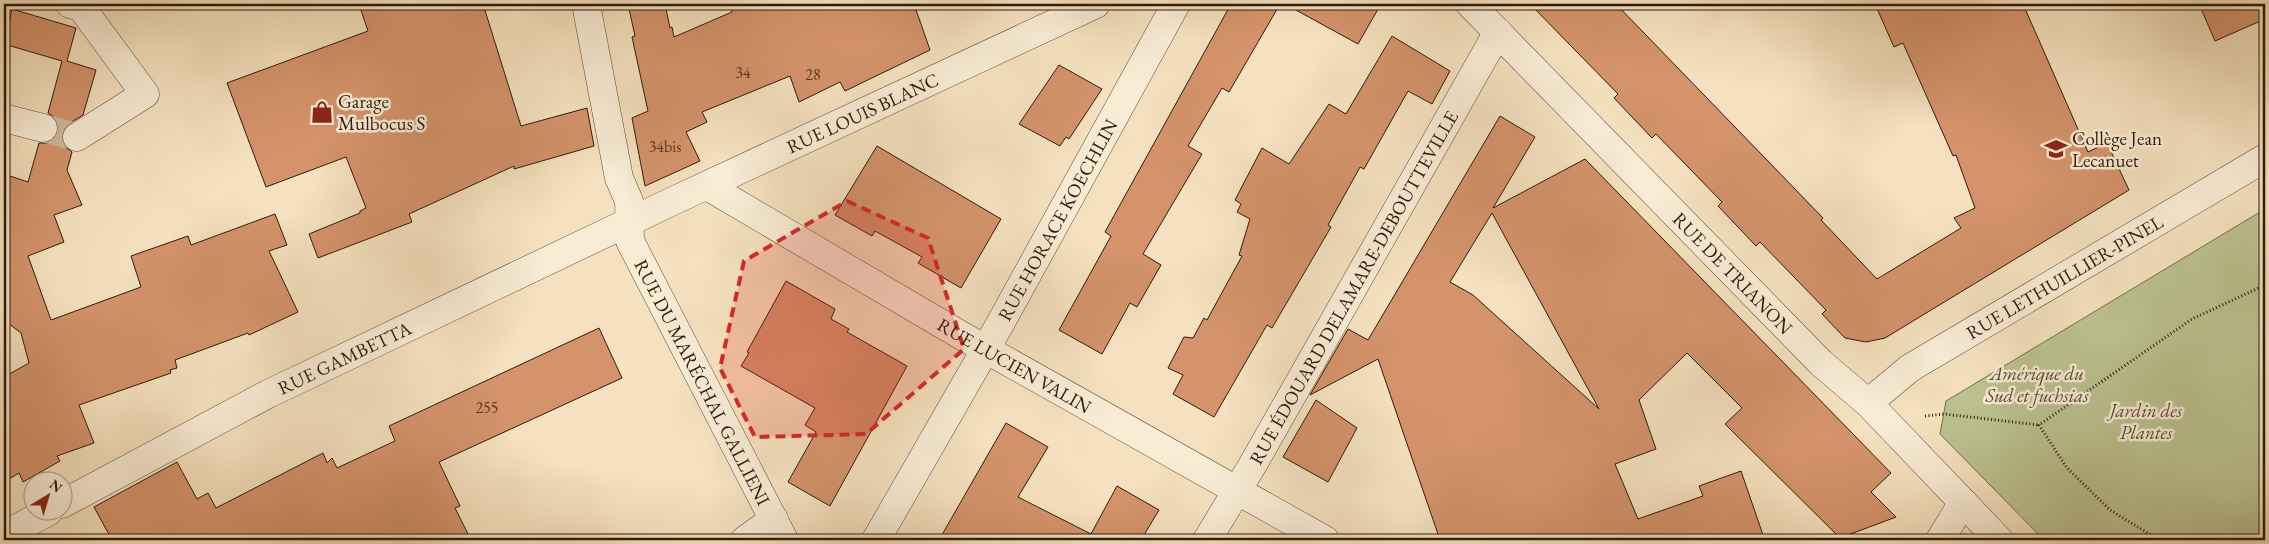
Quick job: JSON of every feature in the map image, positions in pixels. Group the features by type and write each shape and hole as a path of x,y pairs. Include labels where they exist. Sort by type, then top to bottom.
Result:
{"street":[{"path":"70,4 81,7 145,94 77,137"},
{"name":"RUE DU MARÉCHAL GALLIENI","path":"586,4 619,178 630,201 630,241 636,256 779,530"},
{"name":"RUE LOUIS BLANC","path":"631,222 1096,4"},
{"name":"RUE HORACE KOECHLIN","path":"876,540 985,349 1176,4"},
{"name":"RUE DE TRIANON","path":"1470,4 1821,363 1868,403 1999,540"},
{"name":"RUE ÉDOUARD DELAMARE-DEBOUTTEVILLE","path":"1207,540 1498,32"},
{"path":"4,118 43,128"},
{"name":"RUE LETHUILLIER-PINEL","path":"1868,403 1910,368 2265,158"},
{"name":"RUE LUCIEN VALIN","path":"706,186 985,349 1325,540"},
{"name":"RUE GAMBETTA","path":"72,499 268,394 631,222"},
{"path":"1940,540 1963,502"},
{"path":"4,535 29,522"},
{"path":"745,540 779,530"}],"path":[{"path":"1944,414 2039,425 2192,319 2265,285"},
{"path":"2039,425 2067,468 2110,510 2159,540"},
{"path":"2254,540 2265,535"}],"highlighted area":[{"path":"847,201 928,238 964,349 866,434 755,437 720,368 744,261"}],"green space":[{"name":"Jardin des Plantes","path":"2265,209 2265,540 2044,540 1940,434 1946,401"}],"building":[{"path":"359,4 483,4 521,126 587,108 594,146 514,169 514,166 409,214 412,222 318,258 309,234 360,213 360,211 366,208 346,157 266,187 227,83 368,31"},
{"path":"628,4 665,4 674,37 732,12 729,4 914,4 930,50 845,91 840,82 799,102 790,76 702,112 707,122 686,132 700,161 645,186 632,118 648,111 632,37 635,36"},
{"path":"1231,4 1280,4 1229,92 1222,88 1188,146 1202,154 1143,254 1161,265 1137,307 1130,303 1102,354 1059,330 1111,236 1105,232"},
{"path":"1285,4 1381,4 1358,44"},
{"path":"1530,4 1616,4 1823,218 1821,220 1877,279 1961,228 1954,218 1975,208 1956,155 1953,156 1903,43 1894,47 1875,4 2023,4 2088,152 2107,143 2129,190 1885,338 1866,342 1845,338 1822,314 1826,310 1760,242 1756,246 1718,206 1722,202 1656,134 1652,138 1614,98 1618,94"},
{"path":"2199,4 2265,4 2265,19 2215,41"},
{"path":"12,9 76,28 67,61 96,70 83,115 63,129 61,137 64,146 72,152 67,170 82,205 54,215 64,242 28,256 51,320 141,287 131,256 188,236 191,245 275,214 287,245 269,251 298,312 249,335 248,333 175,360 177,368 170,370 171,373 79,405 94,443 57,456 60,461 41,472 22,472 22,480 19,473 4,482 4,377 29,363 21,333 4,320 4,174 28,182 39,143 48,143 54,139 58,132 58,123 48,113 62,61 4,44"},
{"path":"1392,36 1450,71 1432,104 1408,91 1364,169 1360,167 1328,225 1331,227 1272,328 1267,325 1214,417 1173,394 1183,375 1168,368 1184,337 1193,338 1204,318 1207,320 1242,256 1239,255 1250,219 1237,212 1241,204 1235,200 1262,148 1289,164 1329,104 1346,114"},
{"path":"1059,65 1102,89 1069,139 1066,137 1060,146 1019,124"},
{"path":"1500,116 1535,137 1493,208 1585,159 1891,473 1871,492 1896,517 1840,538 1725,424 1742,408 1687,353 1639,400 1656,449 1615,464 1638,519 1703,496 1699,486 1741,471 1763,535 1748,540 1440,540 1378,359 1310,395 1348,329 1368,340","holes":["1492,213 1599,409 1473,295 1450,282"]},
{"path":"877,146 1001,219 961,288 918,263 922,257 875,231 872,236 835,215"},
{"path":"786,281 835,309 831,319 849,329 847,332 907,366 830,506 788,482 816,432 805,425 815,408 741,366"},
{"path":"599,328 622,378 439,462 460,506 455,508 471,540 112,540 94,507 177,462 197,499 208,493 216,508 323,453 327,463 332,458 337,468 395,441 389,426"},
{"path":"1316,400 1357,428 1328,482 1283,457"},
{"path":"1006,423 1048,447 1018,497 1091,534 1117,486 1159,510 1141,540 939,540"}],"tunnel":[{"path":"43,128 77,137"}],"place":[{"name":"Garage Mulbocus S","path":"322,112"},
{"name":"Collège Jean Lecanuet","path":"2056,149"}],"park label":[{"name":"Amérique du Sud et fuchsias","path":"2037,384"}]}
